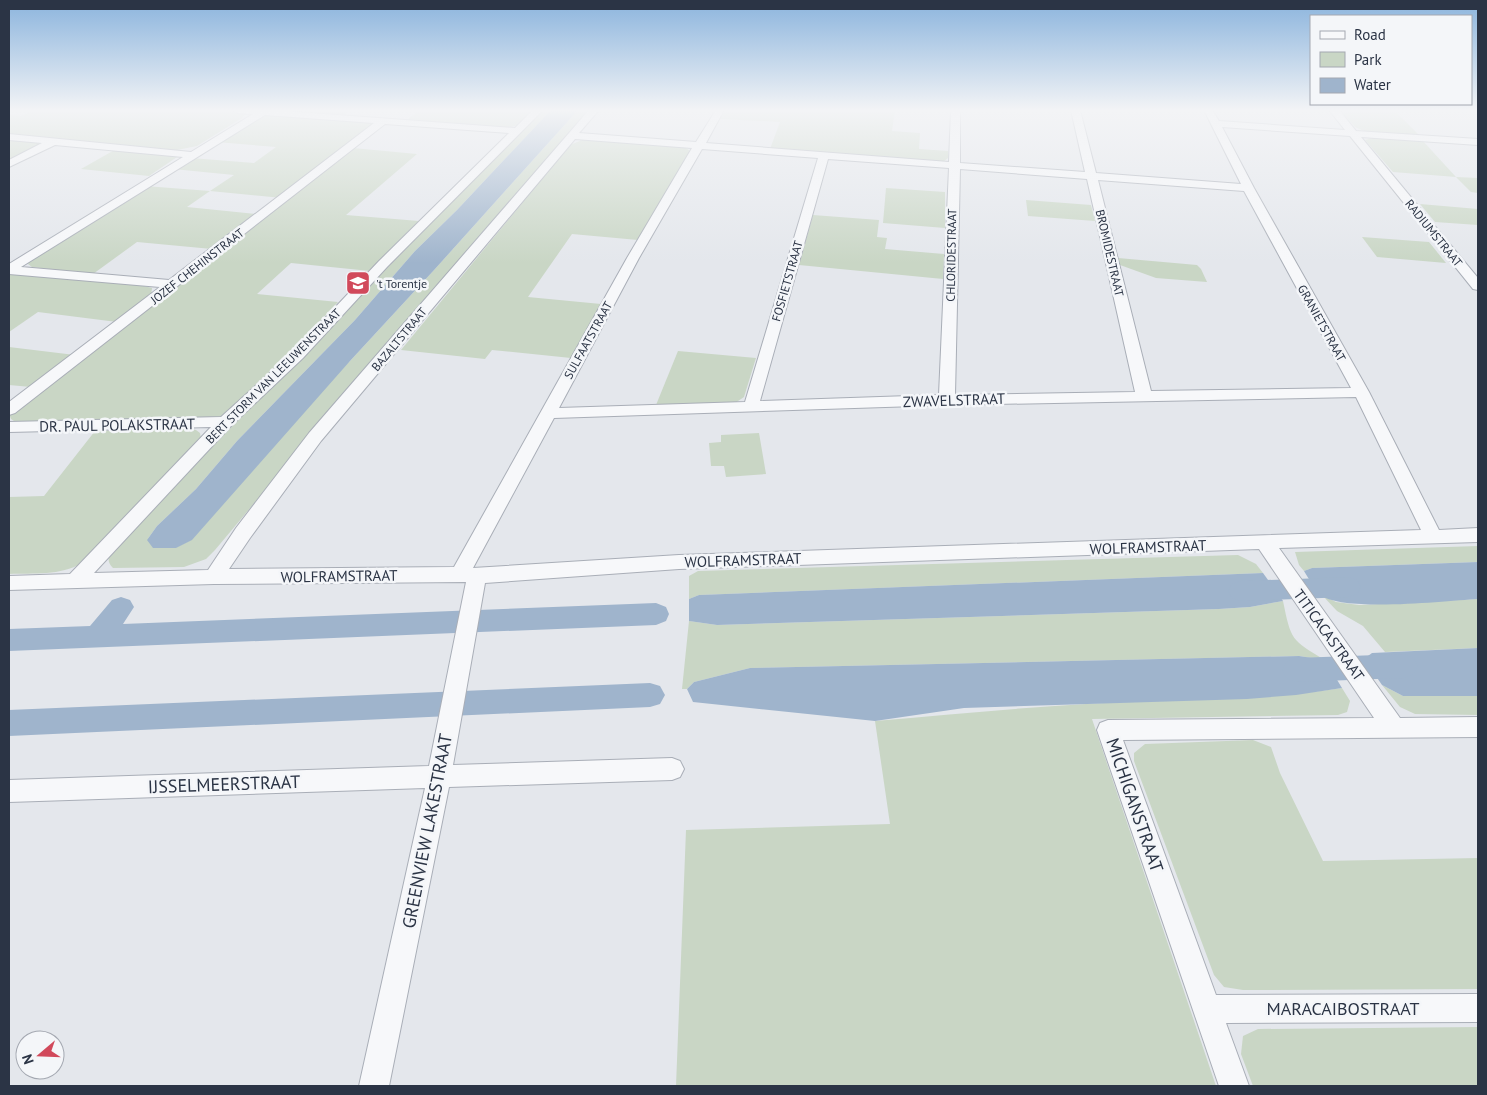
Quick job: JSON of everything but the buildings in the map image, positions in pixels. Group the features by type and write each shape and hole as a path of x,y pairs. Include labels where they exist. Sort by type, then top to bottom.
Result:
{"street":[{"path":"9,270 183,161"},
{"name":"JOZEF CHEHINSTRAAT","path":"9,410 331,161"},
{"name":"BERT STORM VAN LEEUWENSTRAAT","path":"75,581 226,422 298,355 383,264 488,161"},
{"name":"BAZALTSTRAAT","path":"214,577 243,533 315,437 552,161"},
{"name":"SULFAATSTRAAT","path":"471,579 548,413 633,258 691,161"},
{"name":"FOSFIETSTRAAT","path":"751,407 823,161"},
{"path":"890,161 1248,188"},
{"name":"CHLORIDESTRAAT","path":"948,400 953,161"},
{"name":"BROMIDESTRAAT","path":"1088,161 1144,396"},
{"name":"GRANIETSTRAAT","path":"1235,161 1361,392 1434,537"},
{"name":"RADIUMSTRAAT","path":"1376,161 1478,286"},
{"path":"9,270 173,284"},
{"name":"ZWAVELSTRAAT","path":"548,413 948,400 1361,392"},
{"name":"DR. PAUL POLAKSTRAAT","path":"9,427 226,422"},
{"name":"WOLFRAMSTRAAT","path":"9,583 214,577 471,579 679,562 1478,535"},
{"name":"TITICACASTRAAT","path":"1265,543 1394,728"},
{"name":"GREENVIEW LAKESTRAAT","path":"374,1086 439,777 471,579"},
{"name":"MICHIGANSTRAAT","path":"1234,1086 1108,730 1478,727"},
{"name":"IJSSELMEERSTRAAT","path":"9,791 672,769"},
{"name":"MARACAIBOSTRAAT","path":"1207,1008 1478,1008"}],"green space":[{"path":"95,161 171,161 149,176 81,169"},
{"path":"186,161 254,163 257,161 328,161 282,198 210,191 234,175 173,169"},
{"path":"336,161 409,161 346,215 419,221 370,271 291,263 257,294 338,302 271,374 229,413 218,419 17,423 11,419 9,414"},
{"path":"492,161 503,161 415,251 355,320 237,441 196,489 157,526 147,540 350,361 532,161 546,161 206,559 184,567 113,568 109,560 111,550"},
{"path":"557,161 686,161 638,240 572,234 528,297 601,304 571,358 492,350 485,359 401,350"},
{"path":"1383,161 1441,161 1456,177 1393,172"},
{"path":"1456,177 1478,178 1478,193 1471,192"},
{"path":"145,186 210,191 187,207 257,214 212,249 137,242 93,274 32,267 28,264 30,259"},
{"path":"886,188 945,192 945,228 883,223"},
{"path":"1026,200 1091,205 1095,221 1028,216"},
{"path":"1420,204 1478,209 1478,225 1435,222"},
{"path":"813,215 879,220 877,237 887,238 885,249 944,254 943,279 799,265"},
{"path":"1362,237 1429,242 1446,263 1377,257"},
{"path":"1118,258 1197,265 1207,282 1156,278 1120,265"},
{"path":"29,272 144,286 152,288 151,297 117,322 38,312 9,332 9,274"},
{"path":"9,347 75,355 31,387 9,385"},
{"path":"678,351 756,358 744,397 735,403 656,405"},
{"path":"187,428 200,433 201,439 82,563 56,572 9,574 9,497 44,496 95,431"},
{"path":"759,433 766,474 726,477 724,466 711,466 709,443 721,442 721,435"},
{"path":"1478,546 1478,562 1312,568 1304,571 1299,565 1295,552"},
{"path":"1238,555 1256,564 1263,573 699,595 689,599 689,576 698,571"},
{"path":"1322,595 1336,602 1359,605 1478,599 1478,648 1385,652 1363,626 1337,611"},
{"path":"1283,601 1288,624 1294,638 1305,648 1325,660 1299,656 750,668 694,682 687,689 682,689 689,621 717,625 1219,609 1250,607"},
{"path":"1382,685 1403,696 1478,696 1478,715 1415,714 1400,707"},
{"path":"1342,688 1350,701 1347,712 1338,715 1092,719 1216,1086 676,1086 686,830 890,824 875,721 1118,702 1278,695"},
{"path":"1253,740 1271,747 1280,773 1323,861 1478,858 1478,989 1243,990 1224,987 1214,975 1134,761 1134,753 1145,744"},
{"path":"1478,1027 1478,1086 1253,1086 1241,1054 1243,1036 1258,1029"}],"water":[{"path":"503,161 532,161 350,361 192,540 176,548 153,548 147,540 157,526 196,489 237,441 355,320 415,251"},
{"path":"1478,562 1478,599 1421,603 1374,605 1335,601 1319,594 1304,571 1312,568"},
{"path":"1263,573 1283,601 1250,607 1219,609 717,625 689,621 689,599 699,595"},
{"path":"1478,648 1478,696 1403,696 1382,685 1364,659 1372,653"},
{"path":"1299,656 1325,660 1342,688 1296,695 1247,699 964,708 875,721 693,702 687,689 694,682 750,668"}],"waterway":[{"path":"1241,591 1348,587"},
{"path":"98,636 121,607"},
{"path":"9,640 656,614"},
{"path":"1296,670 1404,666"},
{"path":"9,723 650,695"}],"place":[{"name":"'t Torentje","path":"358,283"}]}
